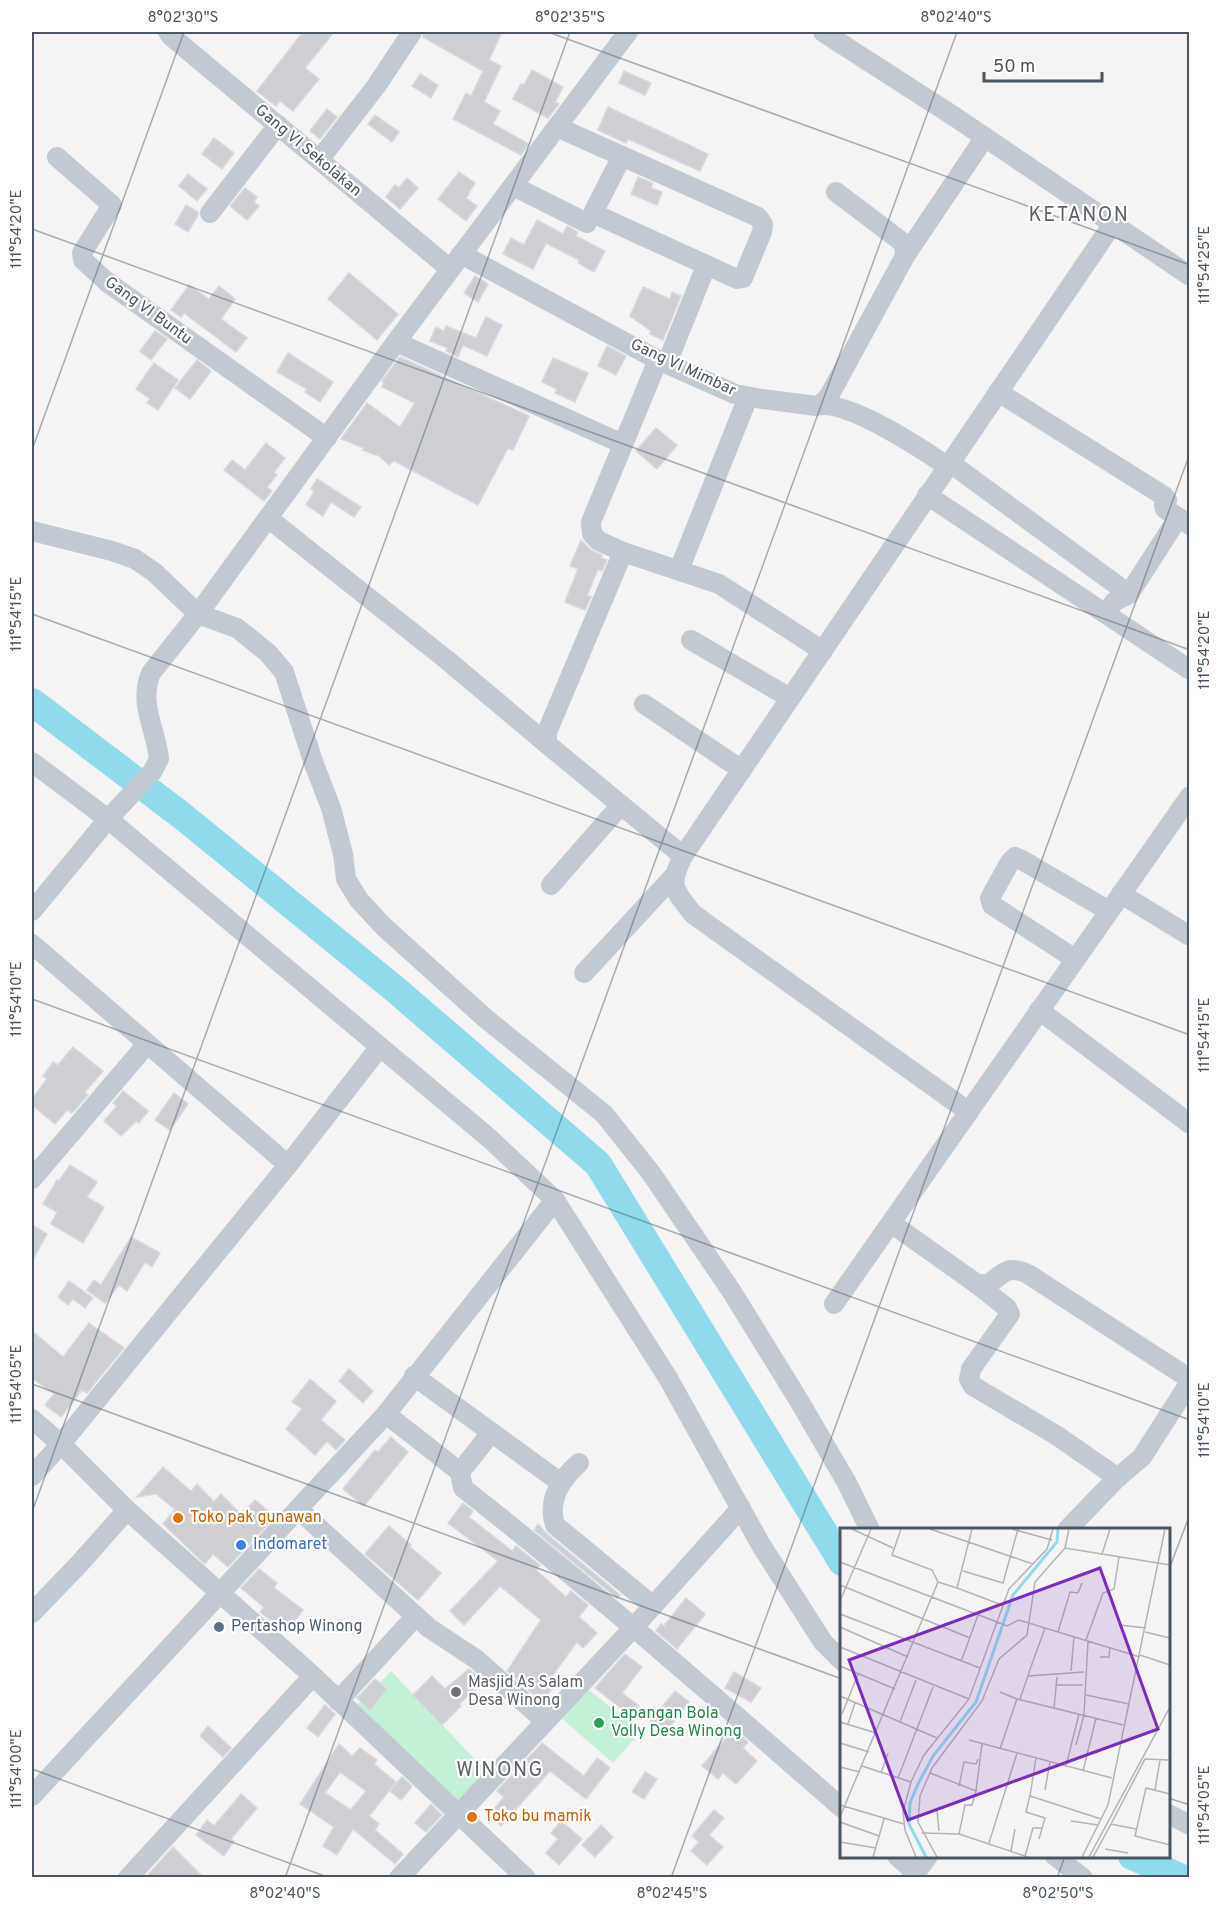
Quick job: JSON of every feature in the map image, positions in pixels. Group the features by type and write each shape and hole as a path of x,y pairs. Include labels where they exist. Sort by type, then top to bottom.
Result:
{"street":[{"name":"Gang VI Sekolakan","path":"168,32 319,160 455,262"},
{"path":"319,160 377,86 412,32"},
{"path":"32,911 108,819 152,772 159,759 146,703 147,684 151,674 198,614 455,262 628,32"},
{"path":"823,32 985,137 1190,276"},
{"path":"210,213 278,125"},
{"path":"513,186 737,279 743,278 762,232 763,224 758,217 557,127"},
{"path":"821,405 829,396 905,256 985,137"},
{"path":"593,220 594,211 622,156"},
{"name":"Gang VI Buntu","path":"57,157 112,205 82,253 83,260 107,282 327,438"},
{"path":"836,192 902,242 905,256"},
{"path":"584,973 673,877 683,856 1112,225"},
{"name":"Gang VI Mimbar","path":"455,262 735,394 845,410 897,433 948,464 1129,594"},
{"path":"705,266 663,362 623,444 591,522 590,530 599,541 623,552 718,584 823,651"},
{"path":"396,342 623,444"},
{"path":"998,392 1164,496 1167,500 1164,505 1165,509 1184,521 1129,594 1114,602 1106,614"},
{"path":"679,570 747,397"},
{"path":"927,495 1190,670"},
{"path":"268,518 447,660 683,856"},
{"path":"32,531 135,559 154,572 198,614 237,628 268,653 284,672 331,808 343,854 346,879 359,900 383,926 485,1018 604,1114 658,1182 738,1301 804,1408 847,1483 869,1528"},
{"path":"547,744 547,732 623,552"},
{"path":"691,640 790,698"},
{"path":"644,704 742,770"},
{"path":"32,762 108,819 489,1138 555,1200 668,1378 761,1545 823,1642 840,1659"},
{"path":"552,885 621,805"},
{"path":"834,1304 1121,894 1187,806"},
{"path":"1075,960 992,905 990,898 1010,862 1014,857 1020,859 1109,911"},
{"path":"673,877 675,892 693,914 969,1112"},
{"path":"1121,894 1190,936"},
{"path":"32,944 288,1165"},
{"path":"1039,1010 1190,1124"},
{"path":"32,1179 147,1044"},
{"path":"32,1476 61,1444 288,1165 379,1048"},
{"path":"32,1796 386,1414 555,1200"},
{"path":"891,1223 1007,1308 1010,1314 971,1369 969,1378 973,1386 1056,1435 1118,1478"},
{"path":"977,1284 989,1284 1006,1270 1017,1269 1028,1274 1190,1381 1142,1457 1118,1478 1070,1528"},
{"path":"414,1377 561,1483"},
{"path":"386,1414 460,1472 463,1488 634,1627 840,1806"},
{"path":"32,1419 61,1444 127,1510 313,1676 526,1878"},
{"path":"460,1472 491,1433"},
{"path":"579,1463 561,1483 554,1496 552,1516 555,1525 653,1606"},
{"path":"399,1878 634,1627 741,1508"},
{"path":"32,1613 127,1510"},
{"path":"299,1510 429,1628 477,1659 545,1721"},
{"path":"338,1701 416,1616"},
{"path":"128,1878 313,1676"},
{"path":"1170,1815 1190,1826"},
{"path":"898,1858 914,1875 927,1858"},
{"path":"1056,1858 1083,1878"}],"green space":[{"path":"391,1671 487,1772 461,1802 355,1707"},
{"name":"Lapangan Bola Volly Desa Winong","path":"585,1687 641,1731 613,1763 559,1716"}],"building":[{"path":"303,32 334,32 305,68 319,79 293,111 280,101 276,106 257,91"},
{"path":"424,32 502,32 489,60 501,66 484,102 500,111 493,124 529,144 521,155 453,119 466,93 471,96 483,71 423,37"},
{"path":"532,70 563,87 555,102 559,104 548,118 513,99"},
{"path":"624,71 651,83 645,95 619,83"},
{"path":"420,74 438,85 431,98 412,86"},
{"path":"608,107 708,154 700,171 628,139 626,143 598,130"},
{"path":"327,109 337,117 320,139 310,131"},
{"path":"375,115 399,132 392,142 368,124"},
{"path":"214,138 234,153 222,169 202,154"},
{"path":"459,172 475,183 466,198 477,206 466,221 438,199"},
{"path":"188,174 207,189 197,201 179,186"},
{"path":"638,177 653,183 651,188 662,192 657,205 631,194"},
{"path":"407,178 418,188 400,209 386,197 395,185 399,188"},
{"path":"245,188 257,197 254,202 259,206 247,220 230,206"},
{"path":"186,205 198,212 188,232 175,224"},
{"path":"537,220 563,234 567,226 578,232 576,236 605,251 594,272 578,263 579,260 546,243 533,269 503,254 511,238 524,245"},
{"path":"349,273 398,314 377,340 328,299"},
{"path":"475,276 488,284 478,302 464,293"},
{"path":"189,285 209,299 219,286 235,299 221,319 247,338 236,352 184,313 181,317 171,310"},
{"path":"643,287 670,299 672,292 681,296 663,340 650,334 651,331 630,316"},
{"path":"486,317 502,325 487,356 463,345 458,357 446,351 448,348 430,341 436,327 444,331 446,326 476,338"},
{"path":"155,331 167,339 151,360 140,351"},
{"path":"607,346 626,356 616,375 598,366"},
{"path":"288,353 333,382 320,402 305,392 307,389 277,372"},
{"path":"400,357 529,416 513,450 508,448 478,505 394,461 389,465 379,456 341,439 367,403 400,427 415,403 382,387 384,383 382,381"},
{"path":"553,358 588,373 575,402 555,393 557,389 542,382"},
{"path":"197,360 211,371 190,399 175,388"},
{"path":"154,363 178,380 158,410 147,403 150,399 136,389"},
{"path":"656,428 677,445 657,469 636,451"},
{"path":"266,443 285,458 274,472 277,475 267,487 272,491 264,501 224,470 232,460 245,470"},
{"path":"317,479 361,507 354,517 331,502 323,516 306,505 314,492 311,489"},
{"path":"581,540 591,550 602,555 601,558 607,560 602,571 598,569 587,596 591,597 585,610 565,602 578,569 570,566"},
{"path":"73,1047 103,1071 85,1092 88,1095 72,1113 67,1110 55,1124 32,1105 32,1099 47,1079 43,1076 53,1062 58,1065"},
{"path":"123,1091 148,1111 139,1123 136,1121 121,1136 104,1121 117,1106 113,1103"},
{"path":"174,1093 188,1104 170,1130 155,1120"},
{"path":"70,1165 97,1182 87,1197 104,1207 83,1243 51,1224 57,1212 43,1204 57,1180 59,1181"},
{"path":"32,1225 47,1234 32,1261"},
{"path":"131,1237 160,1253 152,1267 145,1262 127,1291 119,1285 105,1303 87,1290 94,1280 101,1285"},
{"path":"69,1281 93,1298 85,1308 73,1299 68,1305 58,1297"},
{"path":"89,1323 124,1348 87,1393 82,1390 61,1417 45,1405 54,1394 32,1378 32,1331 63,1357"},
{"path":"349,1369 373,1391 363,1403 339,1381"},
{"path":"310,1379 336,1401 321,1420 345,1440 336,1450 327,1441 315,1455 286,1429 302,1409 292,1402"},
{"path":"391,1437 408,1452 364,1506 343,1489 375,1450 378,1452"},
{"path":"163,1467 191,1491 197,1484 214,1502 221,1494 241,1514 255,1500 275,1517 228,1567 213,1554 205,1564 163,1524 175,1509 156,1494 137,1497"},
{"path":"463,1503 473,1511 469,1517 512,1551 516,1546 540,1565 536,1570 566,1597 571,1591 588,1605 579,1617 597,1633 583,1648 577,1642 547,1683 553,1688 542,1702 507,1671 541,1620 500,1586 464,1625 450,1611 498,1561 448,1523"},
{"path":"538,1524 620,1595 617,1598 534,1530"},
{"path":"389,1526 441,1573 418,1600 365,1554"},
{"path":"259,1569 277,1583 274,1588 303,1610 287,1632 260,1612 264,1607 241,1588"},
{"path":"686,1598 705,1614 677,1649 656,1631 661,1624 664,1626"},
{"path":"625,1654 642,1667 622,1693 639,1706 631,1716 595,1688"},
{"path":"469,1669 484,1682 459,1704 461,1706 442,1725 413,1695 432,1676 445,1689"},
{"path":"734,1672 761,1688 751,1702 725,1688"},
{"path":"375,1679 387,1689 370,1710 357,1698"},
{"path":"675,1691 689,1702 665,1733 650,1722"},
{"path":"325,1705 335,1714 318,1737 307,1728"},
{"path":"208,1726 231,1748 223,1757 200,1736"},
{"path":"733,1729 748,1742 743,1748 757,1761 736,1784 723,1773 718,1779 702,1766"},
{"path":"542,1743 584,1776 597,1758 610,1768 586,1799 550,1771 501,1826 489,1815 504,1797 497,1791"},
{"path":"339,1744 352,1756 360,1748 377,1760 374,1764 396,1782 369,1816 379,1824 375,1830 403,1854 395,1864 353,1829 337,1855 323,1846 334,1827 300,1804","holes":["340,1772 366,1791 351,1810 325,1793"]},
{"path":"645,1772 657,1779 644,1799 632,1792"},
{"path":"402,1777 412,1786 401,1800 390,1791"},
{"path":"241,1794 257,1808 231,1839 234,1841 224,1856 196,1835 207,1820 214,1826"},
{"path":"431,1804 442,1815 426,1832 415,1823"},
{"path":"714,1810 724,1818 709,1835 723,1847 707,1865 691,1851 699,1842 692,1836"},
{"path":"561,1821 582,1839 559,1865 546,1853 558,1839 551,1833"},
{"path":"601,1825 613,1837 595,1857 582,1845"},
{"path":"173,1847 204,1878 145,1878"}],"waterway":[{"path":"32,702 181,815 396,990 598,1164 840,1559"},
{"path":"1137,1858 1182,1878"}],"place":[{"name":"Toko pak gunawan","path":"178,1518"},
{"name":"Indomaret","path":"241,1545"},
{"name":"Pertashop Winong","path":"219,1627"},
{"name":"Masjid As Salam Desa Winong","path":"456,1692"},
{"name":"Lapangan Bola Volly Desa Winong","path":"599,1723"},
{"name":"Toko bu mamik","path":"472,1817"}],"district":[{"name":"KETANON","path":"1079,216"},
{"name":"WINONG","path":"500,1771"}]}
